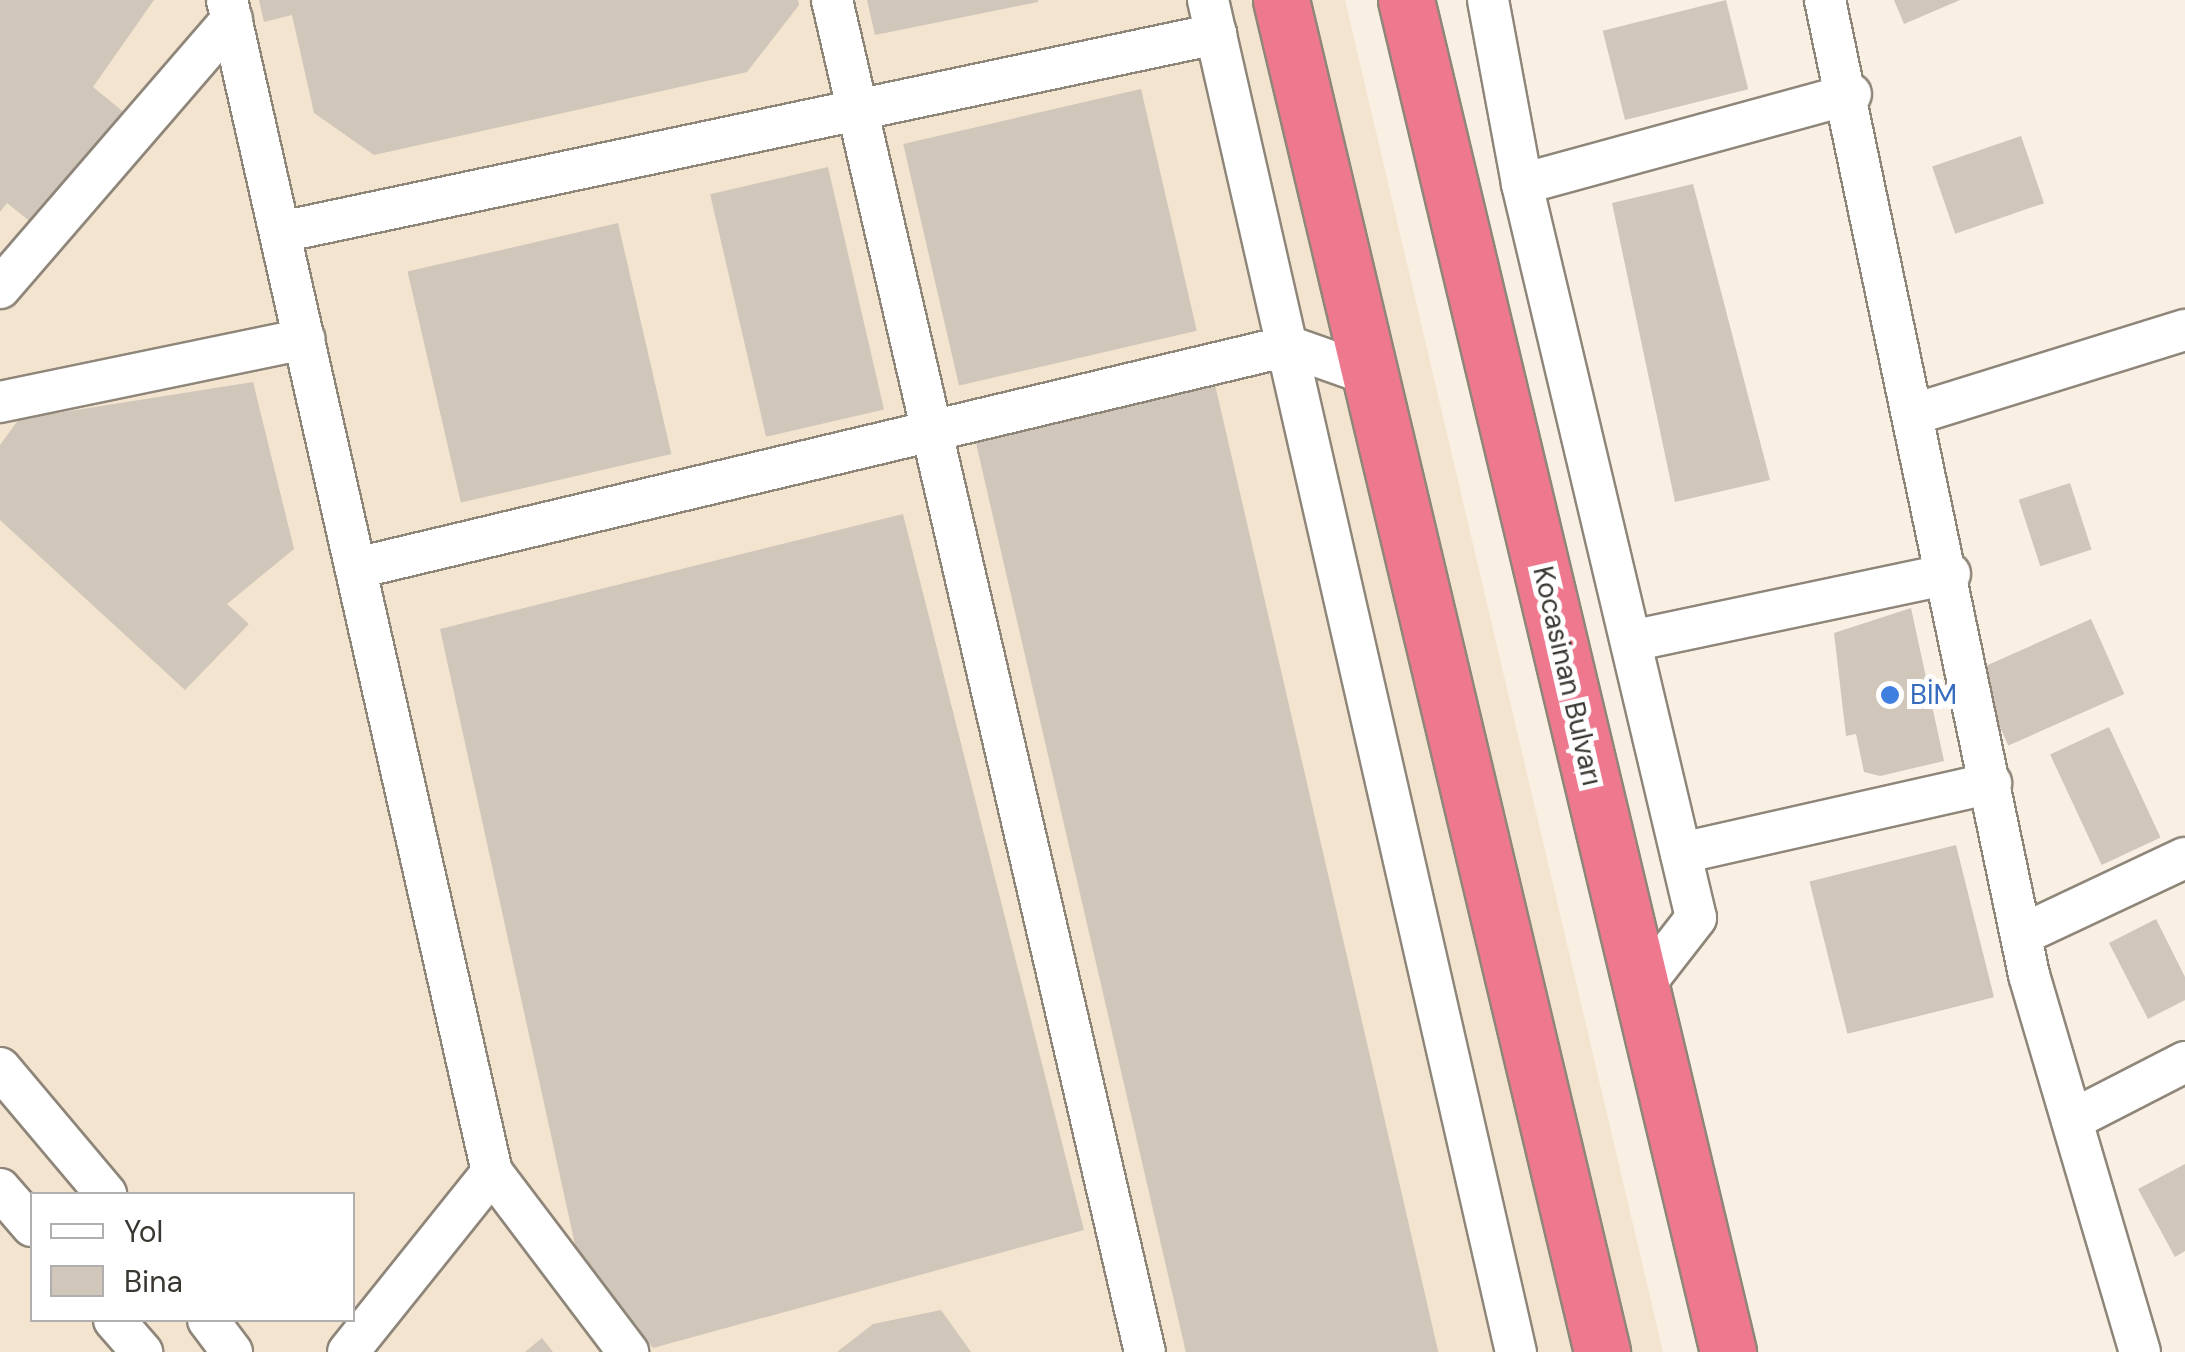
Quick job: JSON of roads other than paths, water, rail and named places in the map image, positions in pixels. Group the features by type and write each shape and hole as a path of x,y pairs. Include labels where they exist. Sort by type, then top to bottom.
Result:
{"highway":[{"path":"1282,0 1602,1352"},
{"name":"Kocasinan Bulvarı","path":"1406,0 1728,1352"}],"street":[{"path":"832,0 1145,1352"},
{"path":"1488,0 1522,184 1696,918 1641,989"},
{"path":"1825,0 1851,94 2021,935 2140,1352"},
{"path":"230,10 492,1172 628,1352"},
{"path":"0,288 230,10"},
{"path":"281,232 856,106 1212,17 1516,1352"},
{"path":"1522,184 1851,94"},
{"path":"1918,414 2185,330"},
{"path":"0,402 305,339"},
{"path":"357,568 931,426 1288,346 1370,376"},
{"path":"1631,642 1950,574"},
{"path":"1681,853 1990,783"},
{"path":"2021,935 2185,858"},
{"path":"2072,1120 2185,1062"},
{"path":"0,1068 104,1192"},
{"path":"348,1352 492,1172"},
{"path":"0,1189 30,1224"},
{"path":"116,1322 142,1352"},
{"path":"210,1322 232,1352"}],"place":[{"name":"BİM","path":"1890,695"}]}
